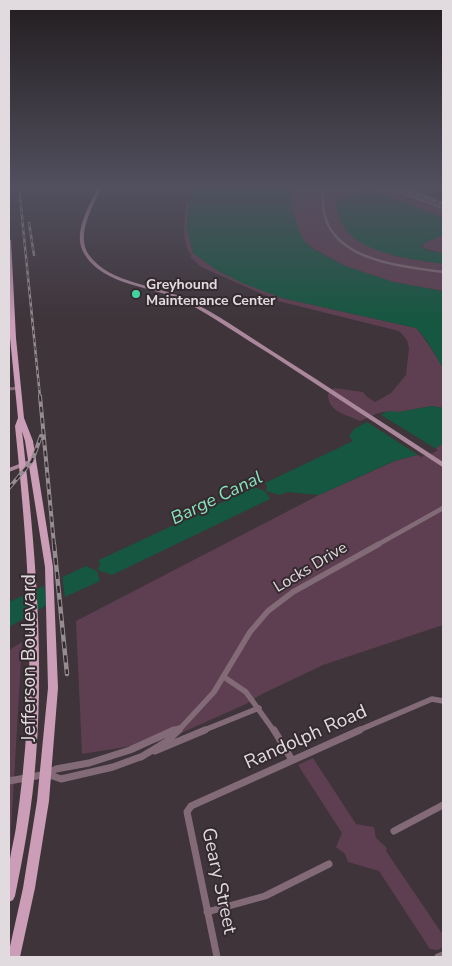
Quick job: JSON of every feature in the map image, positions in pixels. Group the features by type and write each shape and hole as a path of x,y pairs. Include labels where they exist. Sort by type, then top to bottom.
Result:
{"main road":[{"name":"Jefferson Boulevard","path":"9,240 11,330 21,418 29,440 49,567 52,688 46,774 29,888 14,957"},
{"name":"Jefferson Boulevard","path":"9,896 30,777 35,694 32,588 18,426 21,418"}],"street":[{"path":"83,232 82,245 88,256 97,265 129,282 184,299 443,460"},
{"path":"332,232 336,238 347,246 367,256 382,261 443,272"},
{"path":"9,389 18,388"},
{"path":"350,403 443,465"},
{"path":"9,470 32,461"},
{"name":"Locks Drive","path":"141,757 166,742 183,727 224,677 250,632 268,611 287,596 443,508"},
{"path":"224,677 244,690 259,708 292,760"},
{"name":"Randolph Road","path":"187,812 191,806 416,705 432,699 443,700"},
{"path":"46,774 61,779 113,767 259,708"},
{"name":"Locks Drive","path":"9,781 89,763 130,750 183,727"},
{"path":"394,831 443,805"},
{"name":"Geary Street","path":"187,812 218,957"},
{"path":"207,912 265,896 328,864"},
{"path":"438,957 443,954"}],"shaded area":[{"path":"184,232 188,232 193,253 222,273 282,298 416,328 443,368 443,408 432,406 399,412 382,412 360,421 338,412 331,405 328,394 334,388 363,392 375,402 391,393 406,375 409,348 407,340 399,331 278,301 201,267 190,257 192,256 188,250"},
{"path":"188,232 300,232 304,241 313,249 345,266 393,282 443,291 443,368 427,341 416,328 282,298 242,283 215,269 193,253"},
{"path":"300,232 367,232 395,256 443,264 443,291 393,282 345,266 314,249 304,241"},
{"path":"348,232 443,232 443,235 421,246 426,250 443,253 443,264 393,255 376,250"},
{"path":"443,235 443,253 422,248 424,243"},
{"path":"432,406 443,408 443,443 432,451 394,461 319,495 287,492 280,495 266,491 267,486 265,483 353,441 349,436 354,429 388,411 399,412"},
{"path":"443,443 443,625 323,665 262,694 246,704 163,741 82,754 76,621 319,495 395,461 432,451"},
{"path":"255,487 266,492 270,499 112,575 98,570 99,560"},
{"path":"86,566 97,571 100,581 45,606 9,627 9,602"},
{"path":"22,642 10,848 9,849 9,650"},
{"path":"313,758 356,824 374,827 376,838 387,848 386,851 443,935 443,947 438,950 430,949 379,871 348,862 345,854 336,847 342,833 298,765"}],"pier":[{"path":"378,413 438,450 421,457 364,420"},
{"path":"62,574 65,599 46,607 44,582"}],"railway":[{"path":"24,232 40,397"},
{"path":"30,232 34,255"},
{"path":"40,396 54,545"},
{"path":"9,488 32,461 41,436"},
{"path":"54,544 67,674"}],"place":[{"name":"Greyhound Maintenance Center","path":"136,294"}],"water label":[{"name":"Barge Canal","path":"217,499"}]}
